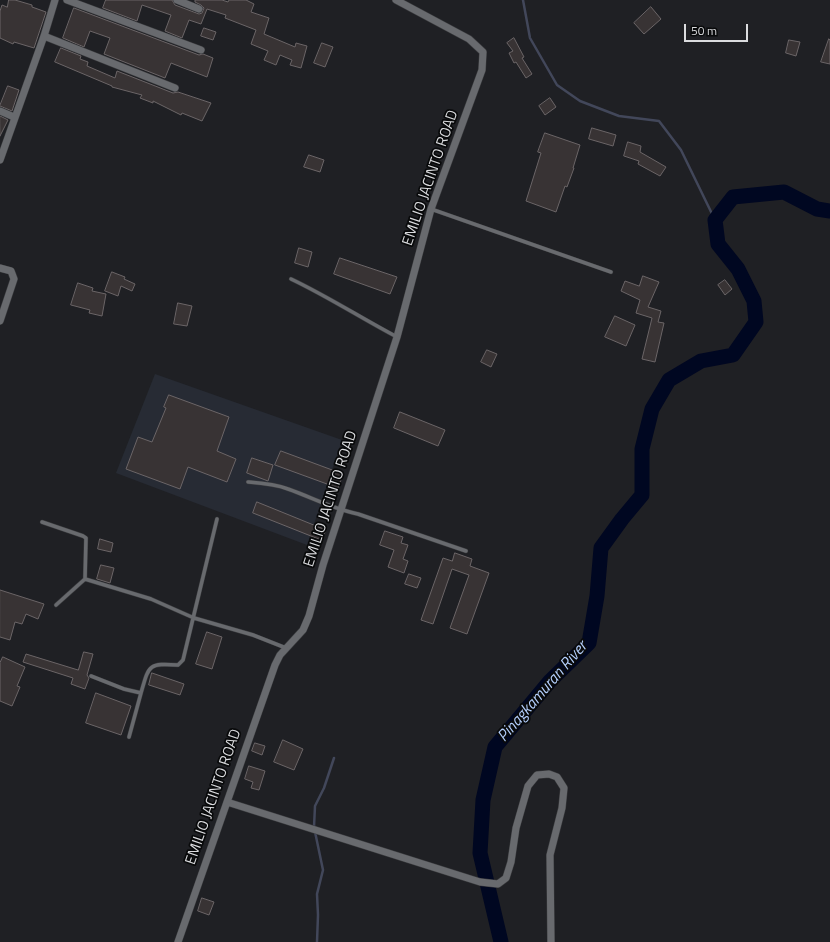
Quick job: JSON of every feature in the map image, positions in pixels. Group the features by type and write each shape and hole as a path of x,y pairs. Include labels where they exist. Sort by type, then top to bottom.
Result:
{"street":[{"path":"0,160 44,36 55,0"},
{"path":"67,0 201,50"},
{"path":"177,0 199,9"},
{"name":"EMILIO JACINTO ROAD","path":"178,942 275,665 280,655 303,630 309,616 323,565 397,337 431,210 482,70 483,52 469,39 396,0"},
{"path":"44,36 175,88"},
{"path":"0,111 14,118"},
{"path":"0,268 10,271 14,279 0,321"},
{"path":"227,802 480,882 498,884 506,878 512,862 516,828 528,786 537,775 549,774 557,777 564,788 562,808 550,855 551,942"}],"lane":[{"path":"431,210 611,272"},
{"path":"291,279 397,337"},
{"path":"248,482 266,483 286,488 341,510 358,514 466,552"},
{"path":"129,737 148,669 161,664 178,665 183,660 216,519"},
{"path":"42,522 86,538 84,579 56,605"},
{"path":"84,579 151,599 194,618 253,635 286,648"},
{"path":"92,676 124,689 141,693"}],"shaded area":[{"path":"155,374 342,440 307,545 116,473"}],"building":[{"path":"9,0 15,0 32,5 32,7 46,12 34,48 14,42 13,44 0,38 0,11 2,5 7,7"},
{"path":"106,0 172,0 175,5 199,14 202,13 204,8 195,2 195,0 222,0 228,2 229,0 246,0 254,4 251,12 269,18 264,34 295,47 296,43 307,46 301,68 290,65 292,60 280,55 276,65 264,60 268,51 251,44 256,30 225,18 226,15 207,9 201,24 189,20 182,38 165,31 171,15 142,5 137,21 103,8"},
{"path":"651,7 661,19 644,34 634,23"},
{"path":"74,8 199,55 203,54 213,58 207,77 171,63 165,78 104,54 110,38 90,31 84,47 63,38"},
{"path":"204,28 216,32 213,40 201,36"},
{"path":"514,38 524,57 522,58 532,74 526,78 516,62 514,63 509,53 513,51 507,43"},
{"path":"829,39 830,40 830,64 821,62"},
{"path":"789,40 800,42 796,56 786,53"},
{"path":"322,43 333,47 325,67 314,63"},
{"path":"61,48 81,56 80,59 88,62 87,66 115,78 117,71 173,93 178,92 211,103 202,121 182,113 181,115 153,101 153,103 140,98 142,95 112,87 55,62"},
{"path":"8,86 19,90 12,111 0,106"},
{"path":"550,98 556,107 545,115 539,106"},
{"path":"0,116 8,120 0,136"},
{"path":"592,128 616,135 613,146 589,139"},
{"path":"545,133 580,145 574,168 567,187 565,186 556,212 526,201 541,153 538,152"},
{"path":"628,142 641,146 640,152 666,167 660,176 638,164 639,161 624,156"},
{"path":"309,155 324,160 320,172 304,167"},
{"path":"299,248 312,252 308,267 295,263"},
{"path":"340,258 397,277 390,294 334,274"},
{"path":"112,272 125,277 124,279 135,284 132,291 121,286 118,296 105,291"},
{"path":"643,276 659,282 648,307 661,311 658,322 664,323 655,362 642,359 652,318 636,313 640,300 621,291 625,281 639,286"},
{"path":"725,280 732,289 725,295 718,285"},
{"path":"78,283 93,288 92,291 106,294 102,316 89,313 90,310 71,305"},
{"path":"178,303 192,306 187,326 174,324"},
{"path":"615,316 635,325 626,346 605,337"},
{"path":"487,350 497,354 491,367 481,362"},
{"path":"169,395 229,417 217,451 236,459 227,482 188,467 180,489 126,469 138,437 152,442 166,408 164,407"},
{"path":"400,412 445,430 438,446 394,428"},
{"path":"281,451 343,474 338,488 275,465"},
{"path":"252,458 273,465 268,481 247,473"},
{"path":"257,502 326,530 321,540 253,513"},
{"path":"385,531 403,537 401,543 408,545 403,559 408,561 404,573 388,567 394,550 380,545"},
{"path":"100,539 113,543 111,552 98,549"},
{"path":"455,553 472,559 470,566 489,573 467,634 450,628 469,575 452,569 433,624 421,620 443,558 452,561"},
{"path":"101,565 114,568 110,583 97,579"},
{"path":"409,574 421,578 417,588 405,584"},
{"path":"0,590 44,604 38,619 26,614 22,624 15,622 10,640 0,637"},
{"path":"207,632 222,637 212,669 196,664"},
{"path":"84,652 93,654 87,675 89,678 85,689 71,684 73,678 23,662 26,654 78,670"},
{"path":"3,657 25,667 17,686 20,687 12,706 0,701 0,663"},
{"path":"152,673 184,684 180,695 149,685"},
{"path":"96,693 131,706 121,735 86,723"},
{"path":"283,740 303,749 294,770 274,762"},
{"path":"255,743 265,746 262,755 252,751"},
{"path":"249,766 265,771 259,790 251,788 253,782 245,779"},
{"path":"202,898 214,902 209,915 198,911"}],"waterway":[{"path":"523,0 530,38 557,85 580,101 619,116 659,121 681,150 715,220"},
{"name":"Pinagkamuran River","path":"501,942 480,853 483,800 495,747 550,681 589,643 597,596 601,548 642,495 642,449 652,409 669,380 701,361 733,355 756,322 754,301 738,269 718,244 715,220 733,197 784,192 817,209 830,211"},
{"path":"317,942 317,894 323,870 314,827 315,806 324,788 334,758"}]}
